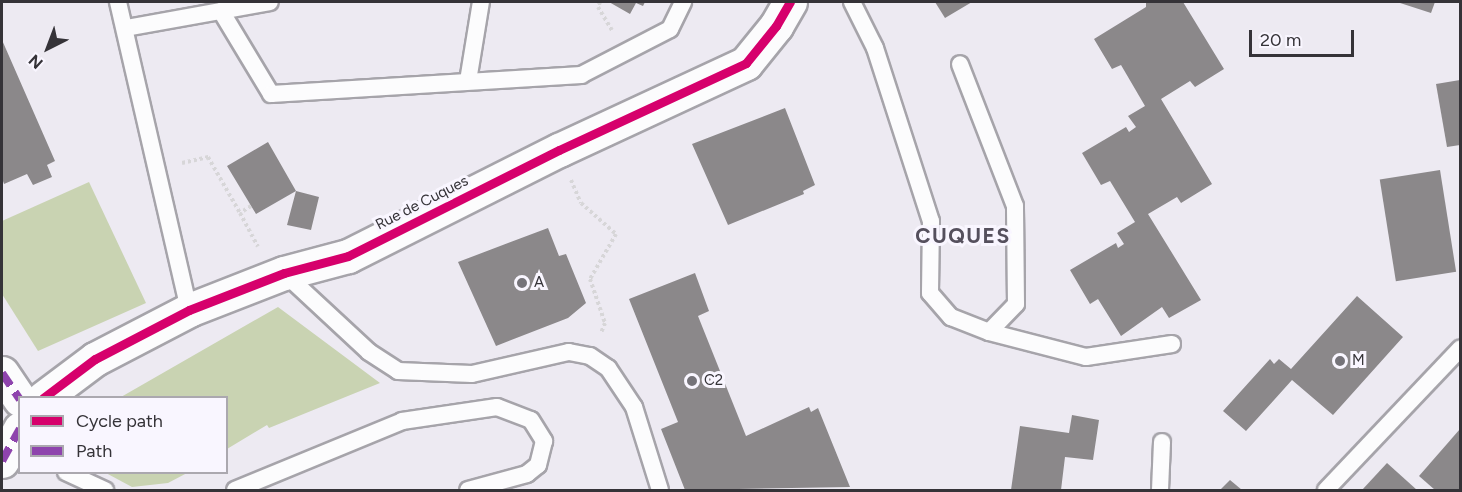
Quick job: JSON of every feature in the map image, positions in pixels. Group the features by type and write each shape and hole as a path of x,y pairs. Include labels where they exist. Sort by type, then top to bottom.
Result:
{"street":[{"name":"Rue de Cuques","path":"46,396 95,359 189,310 278,276 348,256 559,150 746,63 790,2"},
{"path":"2,373 18,397"}],"lane":[{"path":"118,2 126,28 189,310"},
{"path":"126,28 270,2"},
{"path":"468,81 481,2"},
{"path":"221,11 271,94 581,75 670,29 683,2"},
{"path":"852,2 875,48 931,221 930,293 951,317 989,332 1086,357 1172,344"},
{"path":"960,64 1015,206 1016,304 989,332"},
{"path":"278,276 369,352 398,370 472,374 569,352 590,356 608,368 634,407 660,490"},
{"path":"1326,490 1461,350"},
{"path":"234,490 402,421 497,407 531,420 544,441 538,465 527,474 468,490"},
{"path":"1160,490 1162,442"},
{"path":"70,474 105,490"}],"path":[{"path":"559,150 581,203 616,234 590,279 605,323"},
{"path":"157,169 208,157 278,276"},
{"path":"240,213 251,206"}],"green space":[{"path":"89,182 146,303 38,351 2,294 2,221"},
{"path":"278,307 380,383 269,428 267,425 228,448 228,396 123,396"},
{"path":"108,474 185,474 168,483 132,487"}],"building":[{"path":"609,2 645,2 643,6 636,3 630,14"},
{"path":"935,2 972,2 945,18"},
{"path":"1146,2 1183,2 1224,69 1195,87 1190,81 1161,99 1212,184 1181,203 1177,197 1148,214 1201,300 1169,318 1162,307 1121,336 1098,299 1090,304 1070,270 1116,243 1118,248 1124,244 1117,233 1135,222 1110,181 1101,185 1082,153 1126,127 1129,132 1136,127 1128,116 1145,106 1121,65 1112,69 1094,39 1146,7"},
{"path":"1397,2 1435,2 1431,13"},
{"path":"2,40 55,161 47,165 52,177 33,185 27,174 4,184 2,178"},
{"path":"1460,80 1460,145 1447,147 1436,84"},
{"path":"785,108 815,185 803,191 804,194 728,225 692,144"},
{"path":"268,142 296,191 256,214 227,166"},
{"path":"1440,170 1456,272 1396,281 1380,180"},
{"path":"296,191 319,197 311,230 287,225"},
{"name":"A","path":"548,228 559,256 566,254 586,303 568,318 496,346 458,262"},
{"path":"695,273 709,311 698,316 746,436 809,407 811,412 818,408 850,487 685,490 661,429 678,422 629,299"},
{"name":"M","path":"1357,296 1403,337 1333,415 1292,380 1246,431 1223,411 1270,359 1274,364 1279,359 1291,369"},
{"path":"1072,415 1099,420 1093,460 1065,457 1061,490 1011,490 1020,426 1069,433"},
{"path":"1460,429 1460,490 1435,490 1419,476"},
{"path":"1387,463 1417,490 1362,490"},
{"path":"1230,480 1242,490 1220,490"}],"marked path":[{"path":"2,373 18,397"},
{"path":"2,461 18,433"}],"cycle path":[{"path":"46,396 95,359 189,310 284,273 348,256 559,150 746,63 776,26 790,2"}],"place":[{"name":"A","path":"522,283"},
{"name":"M","path":"1340,361"},
{"name":"C2","path":"692,381"}],"district":[{"name":"CUQUES","path":"963,236"}]}
